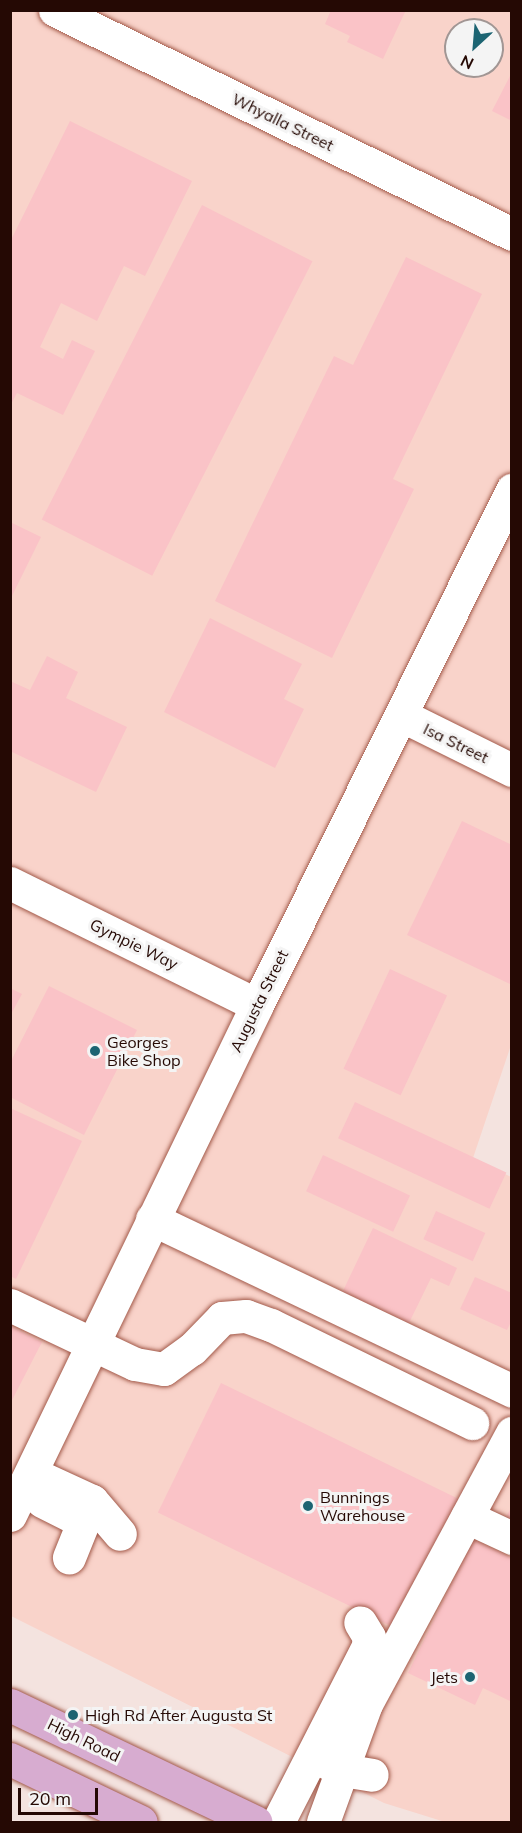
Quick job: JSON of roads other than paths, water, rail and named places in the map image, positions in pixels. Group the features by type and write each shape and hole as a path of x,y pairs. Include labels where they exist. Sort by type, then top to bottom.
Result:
{"main road":[{"name":"High Road","path":"10,1705 255,1822"},
{"path":"10,1759 141,1822"}],"street":[{"name":"Whyalla Street","path":"55,10 512,234"},
{"name":"Augusta Street","path":"21,1493 152,1219 512,490"},
{"name":"Isa Street","path":"401,715 512,770"},
{"name":"Gympie Way","path":"10,883 257,1005"},
{"path":"152,1219 512,1390"},
{"path":"10,1305 92,1346 135,1364 164,1369 192,1349 222,1318 246,1316 271,1325 472,1423"},
{"path":"323,1822 357,1773 380,1707 467,1516 512,1433"},
{"path":"21,1493 92,1501 120,1534"},
{"path":"21,1493 78,1519 82,1525 81,1531 69,1557"},
{"path":"467,1516 512,1538"},
{"path":"278,1822 368,1646 369,1637 360,1622"},
{"path":"317,1745 357,1773"}],"place":[{"name":"Georges Bike Shop","path":"95,1051"},
{"name":"Bunnings Warehouse","path":"308,1506"},
{"name":"Jets","path":"470,1677"},
{"name":"High Rd After Augusta St","path":"73,1715"}]}
